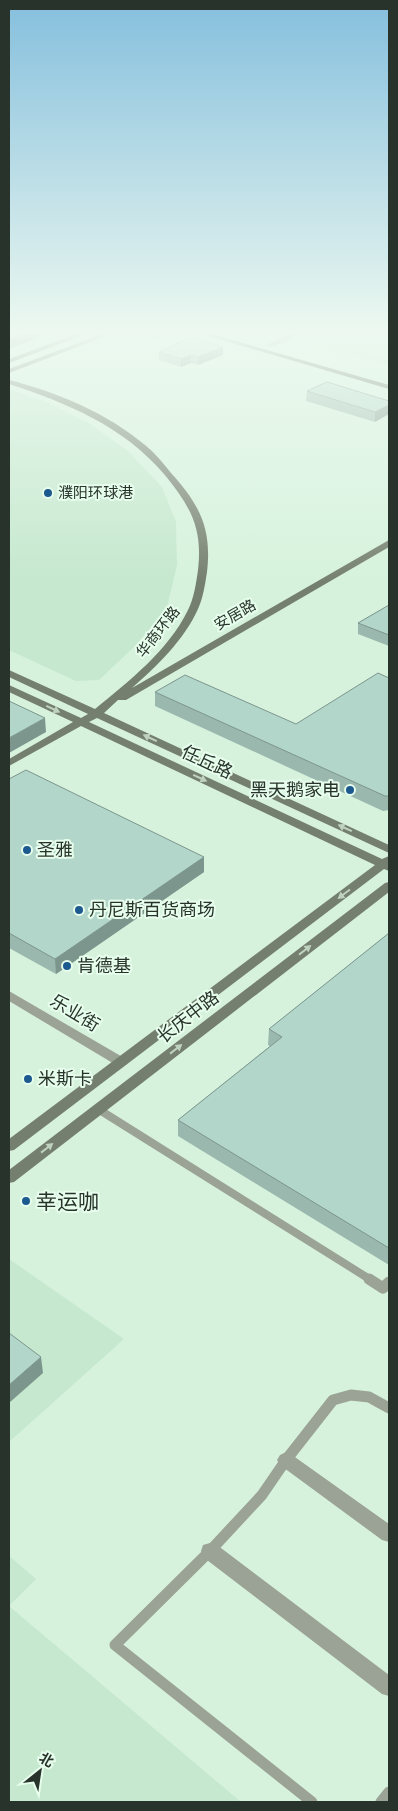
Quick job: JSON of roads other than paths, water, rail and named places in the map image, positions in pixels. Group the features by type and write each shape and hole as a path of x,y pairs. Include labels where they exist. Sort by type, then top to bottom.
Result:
{"street":[{"name":"华商环路","path":"90,415 138,442 154,456 193,503 204,541 202,577 198,595 191,613 180,631 146,669 96,713"},
{"name":"安居路","path":"96,713 389,543"},
{"name":"任丘路","path":"9,673 389,849"},
{"name":"任丘路","path":"9,688 387,864"},
{"path":"10,761 96,713"},
{"name":"长庆中路","path":"9,1146 387,864"},
{"name":"长庆中路","path":"9,1178 389,886"},
{"name":"乐业街","path":"9,995 121,1062"},
{"path":"286,1460 389,1534"},
{"path":"210,1551 389,1687"}],"lane":[{"path":"98,1109 383,1288 389,1282"},
{"path":"312,1802 115,1645 210,1551 262,1495 286,1460 333,1400 351,1395 369,1397 389,1408"},
{"path":"382,1802 389,1792"}],"place":[{"name":"濮阳环球港","path":"48,493"},
{"name":"黑天鹅家电","path":"350,790"},
{"name":"圣雅","path":"27,850"},
{"name":"丹尼斯百货商场","path":"79,910"},
{"name":"肯德基","path":"67,966"},
{"name":"米斯卡","path":"28,1079"},
{"name":"幸运咖","path":"26,1201"}]}
